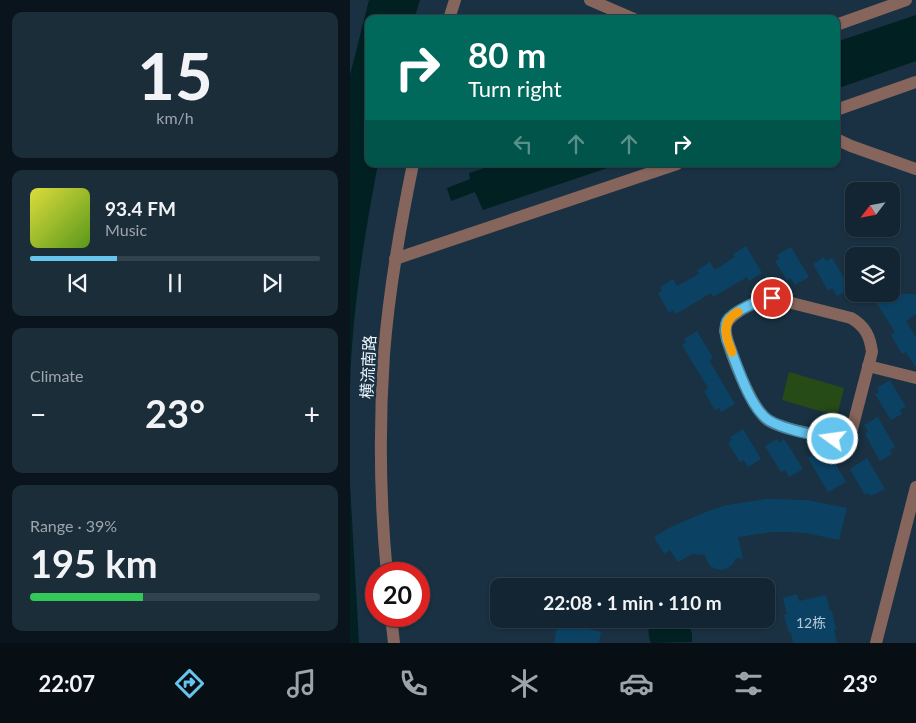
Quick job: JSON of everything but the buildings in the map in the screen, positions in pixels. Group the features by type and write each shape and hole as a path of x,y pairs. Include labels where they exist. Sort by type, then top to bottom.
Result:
{"street":[{"path":"450,15 455,0"},
{"path":"590,0 625,15"},
{"path":"840,24 906,0"},
{"path":"840,109 916,82"},
{"path":"840,141 916,169"},
{"name":"横流南路","path":"386,562 382,491 384,354 395,259 412,167"},
{"path":"395,259 668,167"},
{"path":"772,298 851,318 860,323 867,331 871,341 872,352 868,366 852,429 844,437 833,439 777,425 763,416 753,403 727,340 725,331 727,321 734,314 765,299 772,298"},
{"path":"868,366 916,378"},
{"path":"876,643 916,487"},
{"path":"392,627 394,643"}],"green space":[{"path":"789,372 844,388 837,416 782,400"}],"shaded area":[{"path":"369,0 420,0 415,15 365,15"},
{"path":"916,15 916,61 840,88 840,41"},
{"path":"365,16 365,167 377,167 368,219 353,331 350,387 350,75"},
{"path":"488,167 610,167 483,210 475,192 451,201 447,188 470,179 469,173"},
{"path":"350,484 359,643 350,643"},
{"path":"648,628 690,628 692,642 651,643"}],"slow traffic":[{"path":"732,352 725,331 727,321 738,312"}],"route":[{"path":"772,298 765,299 734,314 727,321 725,331 753,403 763,416 777,425 833,439"}]}
